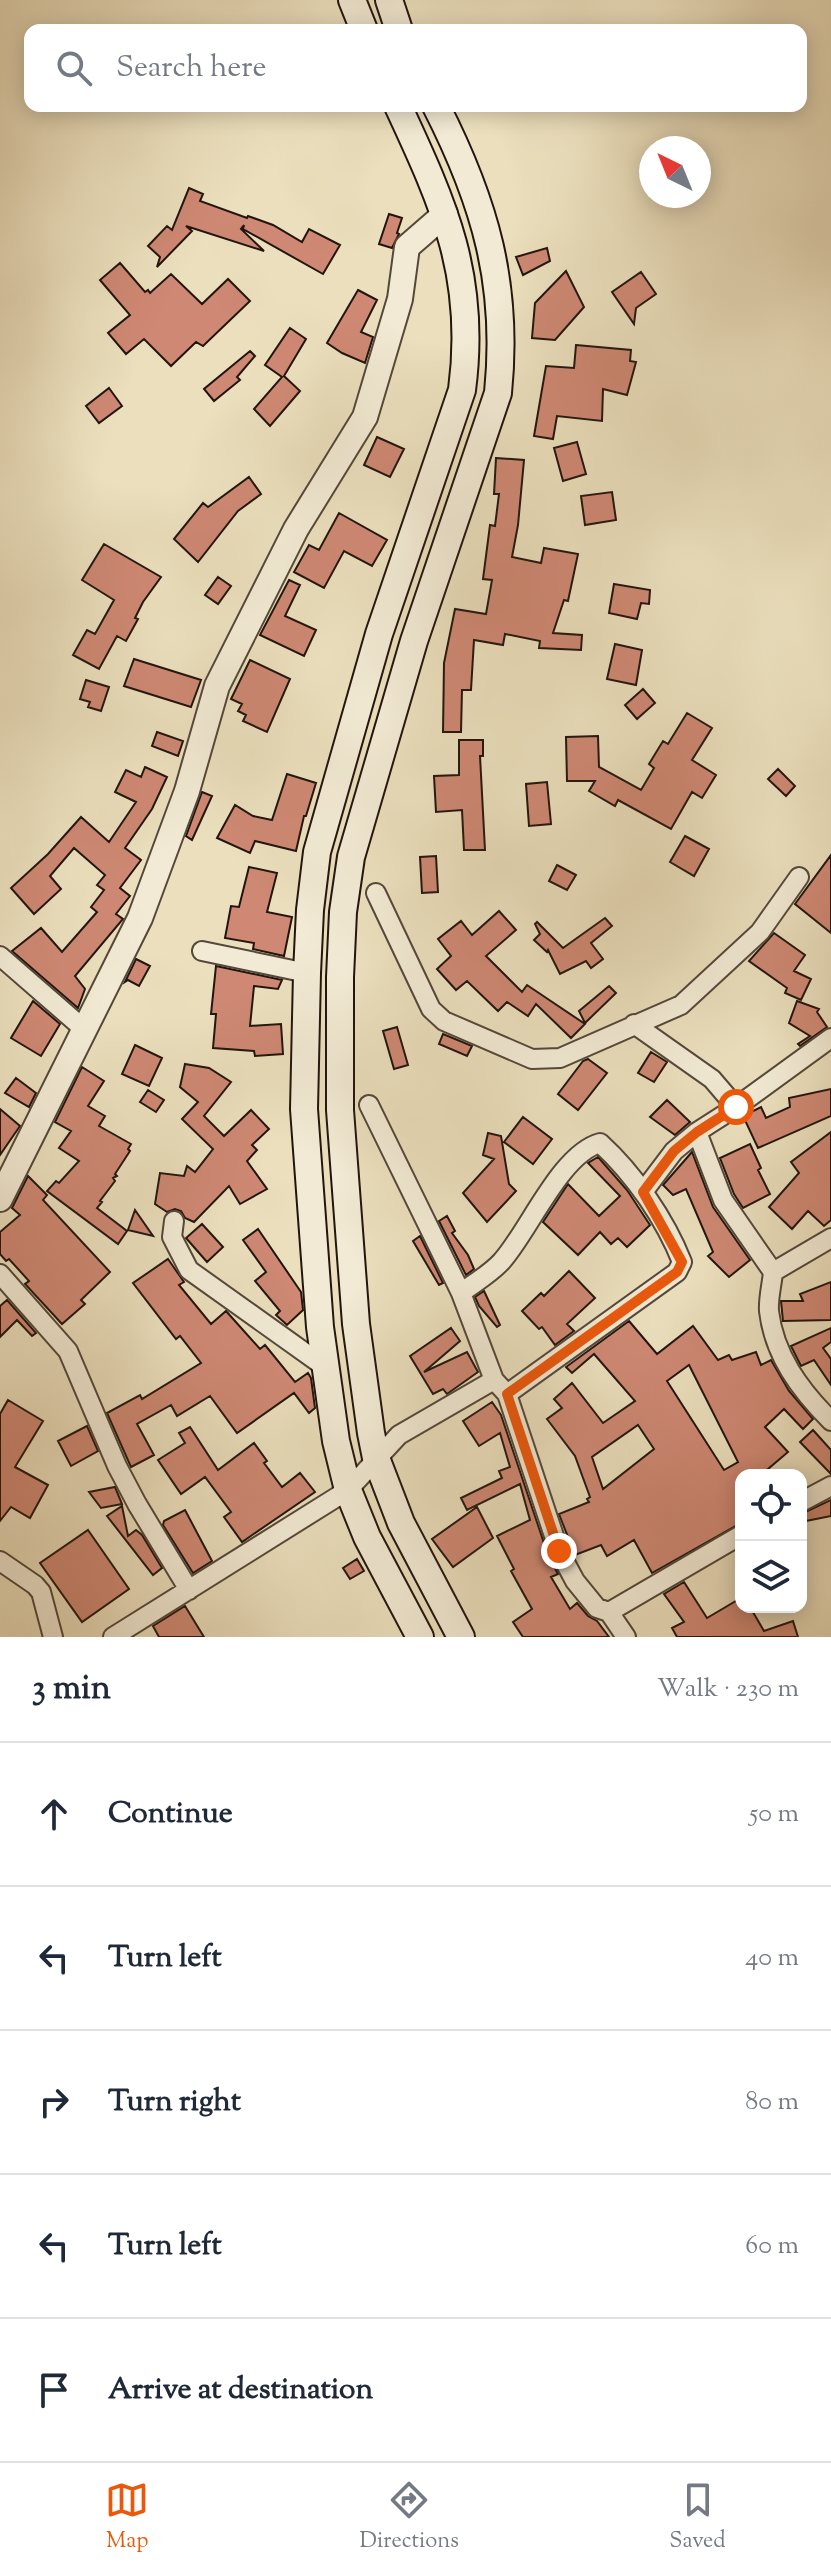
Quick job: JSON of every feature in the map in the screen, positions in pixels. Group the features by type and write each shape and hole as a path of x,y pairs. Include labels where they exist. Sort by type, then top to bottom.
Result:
{"main road":[{"path":"352,0 362,24"},
{"path":"389,0 397,24"},
{"path":"401,112 445,214 458,257 466,301 466,357 462,390 379,634 317,852 310,910 304,1109 325,1367 336,1441 348,1490 367,1537 420,1637"},
{"path":"439,112 475,195 491,248 500,297 502,351 498,393 414,641 351,857 343,912 340,1110 356,1324 376,1458 401,1523 461,1637"}],"street":[{"path":"0,1199 140,918 187,791 217,686 296,529 365,417 400,299 407,247 445,214"},
{"path":"376,893 431,1009 444,1021 532,1059 560,1058 681,1005 760,932 799,877"},
{"path":"202,951 307,973"},
{"path":"0,956 85,1030"},
{"path":"634,1024 712,1079 736,1107"},
{"path":"643,1192 674,1151 697,1132 831,1038"},
{"path":"369,1105 461,1293 494,1380 507,1394 559,1551 575,1581 597,1608 609,1612 626,1637"},
{"path":"697,1132 723,1200 773,1272 769,1309 778,1349 798,1384 831,1421"},
{"path":"461,1293 501,1262 538,1206 586,1147 600,1143 643,1192 677,1249 682,1262 677,1272 507,1394"},
{"path":"174,1221 172,1237 189,1270 325,1367"},
{"path":"773,1272 831,1238"},
{"path":"0,1274 68,1351 117,1466 189,1590"},
{"path":"113,1637 348,1490 399,1435 494,1380"},
{"path":"807,1499 831,1486"},
{"path":"609,1612 735,1538"},
{"path":"0,1561 41,1592 53,1637"}],"building":[{"path":"189,188 203,194 200,201 273,225 302,242 309,229 340,245 323,274 243,229 244,225 241,229 264,251 186,226 192,231 157,267 160,257 148,246 167,226 172,230"},
{"path":"389,214 402,218 392,248 379,244"},
{"path":"547,248 550,261 523,275 516,257"},
{"path":"120,263 145,292 148,290 150,293 171,274 202,304 228,279 250,301 203,346 196,342 171,366 144,339 126,354 108,333 130,315 100,280"},
{"path":"566,271 584,307 555,340 532,338 535,303"},
{"path":"641,272 656,294 636,308 634,324 612,292"},
{"path":"358,290 377,300 361,332 373,337 365,363 327,343"},
{"path":"290,328 306,339 284,376 300,391 270,426 254,409 282,377 265,365"},
{"path":"576,345 631,350 630,361 636,362 627,395 603,389 602,421 557,416 553,439 534,436 546,366 574,368"},
{"path":"250,351 255,356 237,377 240,380 214,401 204,389"},
{"path":"109,388 122,406 99,423 86,406"},
{"path":"377,437 404,449 390,477 364,465"},
{"path":"577,442 586,474 563,481 554,448"},
{"path":"496,458 524,460 512,557 541,563 544,548 578,554 568,601 564,600 553,633 582,635 581,650 539,648 540,641 505,634 503,645 474,640 471,690 462,690 461,732 443,732 444,663 455,609 486,614 492,580 483,579 490,525 495,526 499,494 494,494"},
{"path":"249,477 261,494 238,511 198,562 174,539 203,503 208,507"},
{"path":"612,492 616,520 585,525 581,496"},
{"path":"339,513 387,540 372,566 344,551 324,588 294,572 309,545 319,550"},
{"path":"104,544 161,577 143,602 126,641 117,636 99,669 73,655 87,630 95,634 114,600 82,580"},
{"path":"218,577 231,586 218,604 205,595"},
{"path":"289,580 300,585 285,616 316,630 304,656 260,635"},
{"path":"614,584 650,590 649,604 641,603 637,619 609,613"},
{"path":"615,644 642,650 636,685 607,679"},
{"path":"134,659 201,680 191,707 124,686"},
{"path":"250,660 290,679 267,732 243,721 246,715 238,711 242,704 231,699"},
{"path":"86,680 109,687 101,711 88,707 90,702 80,699"},
{"path":"643,689 655,703 637,719 625,705"},
{"path":"687,713 712,728 692,760 716,775 702,798 692,792 671,829 618,800 615,806 589,791 595,781 567,781 566,737 598,736 599,767 641,790 654,768 649,764 663,741 668,744"},
{"path":"157,732 183,741 178,756 152,746"},
{"path":"459,740 483,740 483,756 480,756 485,850 464,850 462,810 436,812 434,776 459,775"},
{"path":"145,767 167,777 152,809 125,848 141,860 120,888 130,896 116,914 123,919 75,976 85,989 78,1008 12,951 41,928 62,952 97,912 91,907 104,890 97,885 105,875 74,848 50,876 61,889 34,914 11,888 48,854 81,817 109,842 136,802 115,792 126,770 141,777"},
{"path":"778,769 795,786 786,796 768,779"},
{"path":"287,774 316,783 296,851 255,841 250,853 217,838 235,805 253,816 272,820"},
{"path":"547,782 551,824 529,826 526,784"},
{"path":"202,792 212,796 192,840 186,836"},
{"path":"685,836 709,849 694,876 670,862"},
{"path":"831,855 831,933 795,904"},
{"path":"436,856 438,892 422,893 420,857"},
{"path":"557,865 576,875 567,890 549,881"},
{"path":"249,867 277,873 267,912 292,917 284,956 253,949 254,943 225,938 231,906 239,907"},
{"path":"499,911 516,930 486,956 522,992 527,985 585,1024 571,1038 536,1004 528,1016 507,1002 498,1011 467,981 456,990 437,969 451,956 438,939 461,921 472,935"},
{"path":"605,918 612,926 591,943 603,959 591,968 586,961 560,974 548,950 534,940 540,934 535,924 537,922 563,948"},
{"path":"774,933 805,955 794,971 811,979 801,1000 785,993 787,988 749,961"},
{"path":"136,959 150,966 139,986 128,980 125,982"},
{"path":"216,966 282,980 278,989 254,986 250,1026 281,1024 283,1054 255,1056 254,1051 213,1048 216,1014 211,1014"},
{"path":"609,986 616,993 585,1023 579,1011"},
{"path":"33,1001 60,1024 41,1056 11,1038"},
{"path":"797,1001 819,1009 817,1012 827,1027 800,1046 798,1044 810,1036 789,1023"},
{"path":"397,1027 408,1065 394,1069 383,1031"},
{"path":"443,1034 472,1046 467,1056 439,1044"},
{"path":"135,1045 162,1058 149,1086 122,1074"},
{"path":"651,1052 667,1062 654,1082 638,1073"},
{"path":"588,1059 607,1073 578,1110 558,1094 583,1061"},
{"path":"185,1064 209,1068 231,1082 204,1116 224,1136 251,1110 269,1129 252,1145 257,1150 247,1161 267,1189 240,1204 229,1186 194,1222 185,1218 181,1211 175,1209 167,1212 155,1204 160,1173 184,1176 187,1166 195,1172 213,1149 182,1119 198,1102 180,1087"},
{"path":"82,1067 104,1081 88,1106 105,1116 99,1126 131,1144 130,1151 115,1174 117,1176 113,1178 115,1181 97,1208 127,1231 118,1244 47,1191 79,1161 59,1148 71,1131 55,1122"},
{"path":"16,1078 36,1093 29,1107 5,1093"},
{"path":"831,1089 831,1116 758,1148 743,1116 761,1107 766,1118 790,1107 789,1098"},
{"path":"148,1090 164,1100 156,1112 140,1102"},
{"path":"667,1100 690,1122 675,1135 650,1117"},
{"path":"0,1109 20,1126 0,1155"},
{"path":"523,1117 552,1139 533,1164 504,1142"},
{"path":"831,1132 831,1220 824,1226 808,1211 792,1229 769,1207 799,1173 791,1162"},
{"path":"488,1133 501,1136 509,1184 516,1191 487,1222 463,1193 494,1159 483,1155"},
{"path":"750,1144 770,1194 743,1208 720,1158"},
{"path":"692,1152 713,1207 750,1260 729,1277 708,1256 713,1252 686,1189 673,1195 663,1185"},
{"path":"598,1157 627,1190 650,1225 627,1247 618,1238 611,1244 600,1232 578,1255 543,1222 568,1184 599,1216 620,1196 588,1163"},
{"path":"28,1176 47,1195 43,1200 110,1272 81,1300 85,1304 62,1324 25,1284 29,1281 9,1259 6,1261 0,1254 0,1232 20,1215 12,1208"},
{"path":"135,1210 153,1236 128,1230"},
{"path":"447,1216 455,1231 452,1233 474,1269 466,1275 439,1221"},
{"path":"202,1224 223,1247 207,1262 186,1238"},
{"path":"258,1229 301,1292 303,1310 287,1325 276,1315 280,1311 255,1281 266,1272 243,1240"},
{"path":"420,1236 443,1283 439,1285 413,1241"},
{"path":"168,1259 184,1282 179,1285 211,1324 226,1311 260,1349 265,1345 295,1382 308,1373 315,1408 309,1413 294,1393 237,1433 210,1396 177,1416 171,1405 137,1424 154,1455 131,1467 107,1413 140,1395 142,1399 201,1363 180,1336 176,1339 133,1283"},
{"path":"569,1271 595,1298 567,1324 574,1331 555,1345 542,1327 539,1329 522,1311 541,1293 544,1296"},
{"path":"831,1282 831,1320 783,1321 781,1301 803,1301 800,1294"},
{"path":"484,1291 500,1325 497,1327 475,1297"},
{"path":"7,1300 36,1333 32,1336 17,1320 0,1337 0,1306"},
{"path":"629,1321 657,1354 693,1326 718,1360 729,1355 732,1360 756,1352 761,1365 771,1360 789,1391 813,1419 803,1429 784,1409 765,1427 788,1452 768,1469 735,1469 735,1526 652,1573 634,1540 607,1556 601,1545 575,1555 559,1514 589,1502 587,1499 590,1497 575,1456 547,1419 562,1408 554,1399 572,1383 603,1423 635,1401 594,1354 572,1373 566,1367","holes":["689,1365 738,1462 724,1470 667,1381","638,1425 654,1449 603,1489 592,1457"]},
{"path":"451,1328 460,1341 424,1372 467,1352 478,1372 447,1394 443,1389 433,1394 410,1356"},
{"path":"831,1328 831,1342 823,1348 831,1359 831,1385 814,1360 801,1366 791,1346"},
{"path":"8,1400 43,1421 15,1467 48,1485 30,1518 11,1507 0,1521 0,1414"},
{"path":"492,1402 501,1415 548,1555 558,1574 551,1577 570,1609 577,1603 609,1637 523,1637 513,1622 532,1609 511,1571 514,1569 497,1536 530,1520 520,1484 467,1510 461,1498 502,1478 499,1471 510,1467 500,1433 479,1446 463,1421"},
{"path":"87,1426 98,1451 71,1466 58,1441"},
{"path":"190,1427 218,1470 254,1443 282,1487 300,1473 315,1492 242,1542 224,1517 231,1512 205,1477 181,1494 158,1460 185,1443 179,1433"},
{"path":"813,1430 831,1450 831,1474 800,1442"},
{"path":"115,1487 122,1504 101,1508 89,1492"},
{"path":"831,1500 831,1516 807,1521 807,1511"},
{"path":"122,1506 128,1536 136,1530 142,1535 162,1568 153,1575 107,1516"},
{"path":"477,1507 493,1538 453,1567 432,1539"},
{"path":"185,1510 212,1561 193,1573 163,1525 164,1521"},
{"path":"88,1530 129,1589 82,1622 40,1563"},
{"path":"357,1559 364,1571 350,1579 343,1568"},
{"path":"684,1582 707,1618 735,1602 735,1613 754,1613 764,1631 793,1621 798,1637 677,1637 672,1628 684,1622 664,1594"},
{"path":"185,1606 204,1637 159,1637 153,1626"}],"route":[{"path":"559,1551 507,1394 677,1272 682,1262 677,1249 643,1192 674,1151 736,1107"}]}
